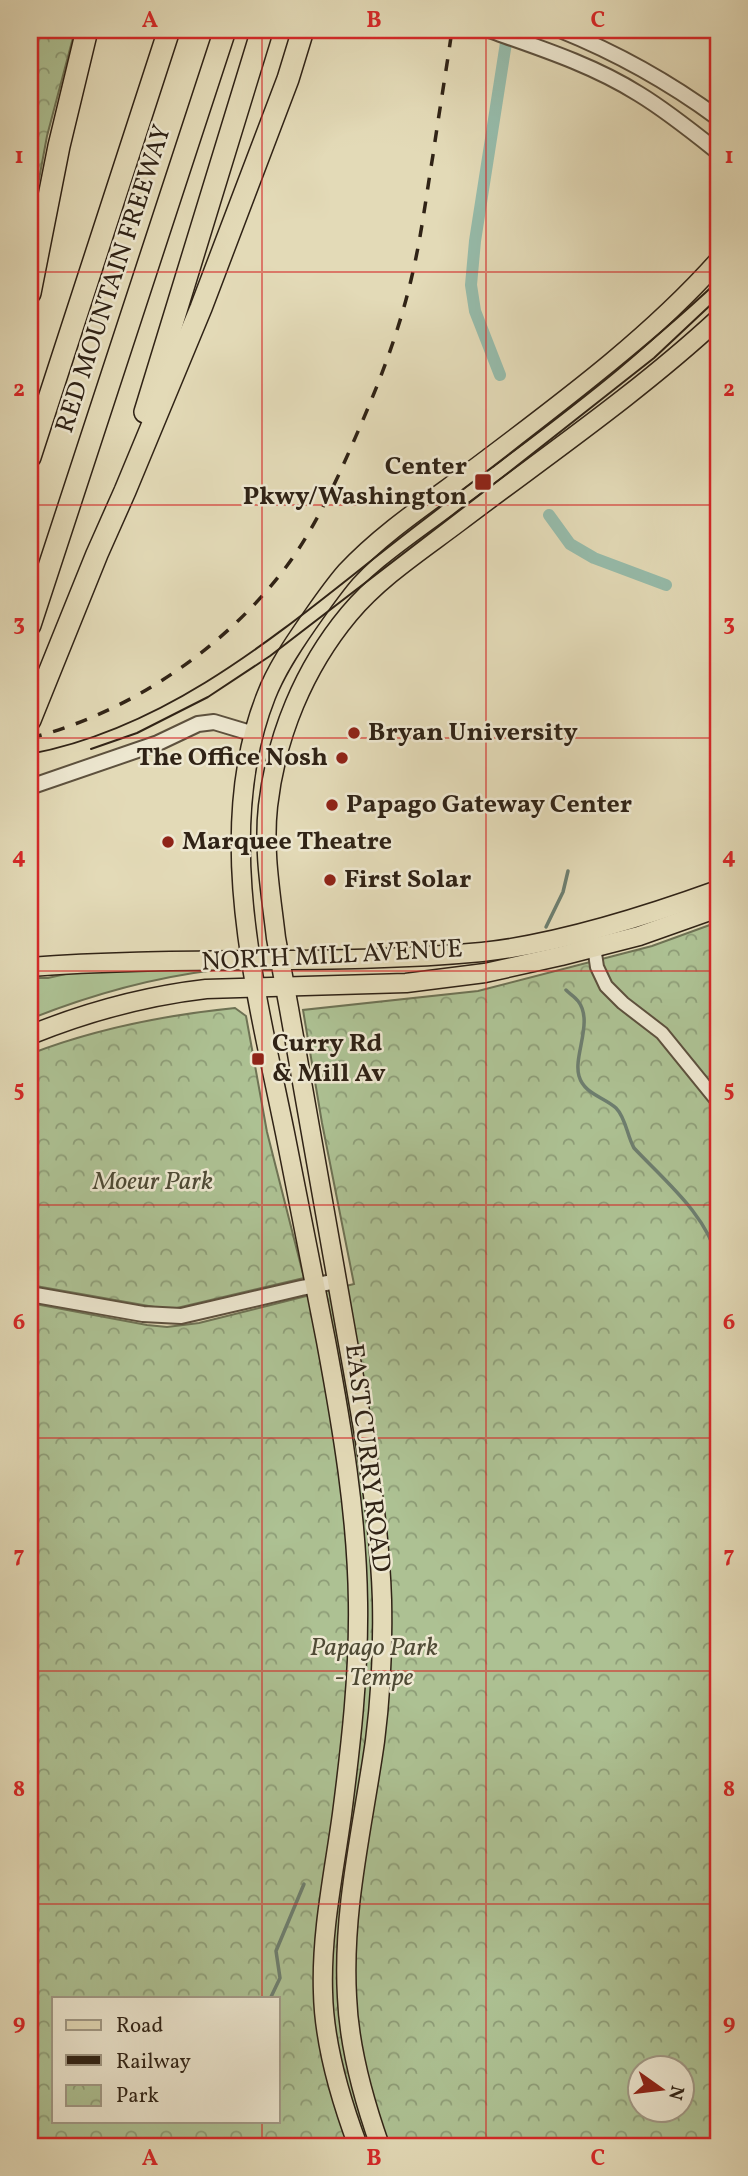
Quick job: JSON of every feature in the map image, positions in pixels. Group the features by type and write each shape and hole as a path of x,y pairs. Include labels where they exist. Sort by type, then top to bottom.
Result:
{"highway":[{"path":"30,293 59,146 87,30"},
{"name":"RED MOUNTAIN FREEWAY","path":"30,457 169,30"},
{"name":"RED MOUNTAIN FREEWAY","path":"30,625 225,30"},
{"path":"97,554 147,406 262,30"},
{"path":"33,712 201,308 288,79 303,30"},
{"path":"288,79 306,40 315,30"}],"main road":[{"name":"EAST CURRY ROAD","path":"358,2146 335,2074 323,1998 323,1954 353,1719 357,1665 356,1553 352,1501 336,1397 257,987 243,895 240,839 243,795 254,734 267,695 286,657 342,576 401,523 486,461 633,345 718,261"},
{"name":"EAST CURRY ROAD","path":"380,2146 357,2070 349,2024 346,1968 348,1918 376,1727 383,1639 375,1500 280,961 267,867 266,837 271,784 290,714 312,670 351,611 394,571 666,365 718,319"},
{"name":"NORTH MILL AVENUE","path":"30,1034 158,995 206,989 367,985 494,971 592,939 661,909 718,890"},
{"name":"NORTH MILL AVENUE","path":"30,967 89,963 403,957 484,951 639,936 718,908"}],"street":[{"path":"489,30 556,54 638,93 718,152"},
{"path":"560,30 645,70 718,118"},
{"path":"30,787 158,743 198,724 214,722 254,734"},
{"path":"592,939 597,967 606,986 662,1033 718,1102"},
{"path":"30,1294 143,1314 181,1317 337,1281"}],"green space":[{"path":"30,30 75,30 47,136 30,228"},
{"name":"Papago Park - Tempe","path":"718,922 718,2146 30,2146 30,1303 167,1327 199,1323 354,1284 303,1010 478,991 652,946"},
{"path":"215,967 215,970 121,988 30,1019 30,978 48,978 70,973"},
{"name":"Moeur Park","path":"235,1008 246,1016 267,1132 304,1278 177,1308 160,1308 30,1285 30,1054 131,1024"}],"waterway":[{"path":"500,375 475,311 471,285 475,241 508,30"},
{"path":"549,515 570,544 594,558 666,585"},
{"path":"546,927 563,892 568,871"},
{"path":"566,990 578,1001 584,1018 578,1068 582,1082 590,1091 616,1108 634,1148 695,1213 713,1244 718,1260"},
{"path":"271,1997 280,1978 276,1951 304,1884"}],"tram line":[{"path":"30,754 86,739 139,718 190,692 238,661 285,628 573,404 647,344 718,281"},
{"path":"91,749 137,733 208,697 270,656 654,358 718,298"}],"railway":[{"path":"30,738 68,727 106,711 178,670 242,617 270,587 304,541 330,494 352,445 382,374 401,318 421,234 452,30"}],"place":[{"name":"Center Pkwy/Washington","path":"483,482"},
{"name":"Bryan University","path":"354,733"},
{"name":"The Office Nosh","path":"342,758"},
{"name":"Papago Gateway Center","path":"332,805"},
{"name":"Marquee Theatre","path":"168,842"},
{"name":"First Solar","path":"330,880"},
{"name":"Curry Rd & Mill Av","path":"258,1059"}]}
